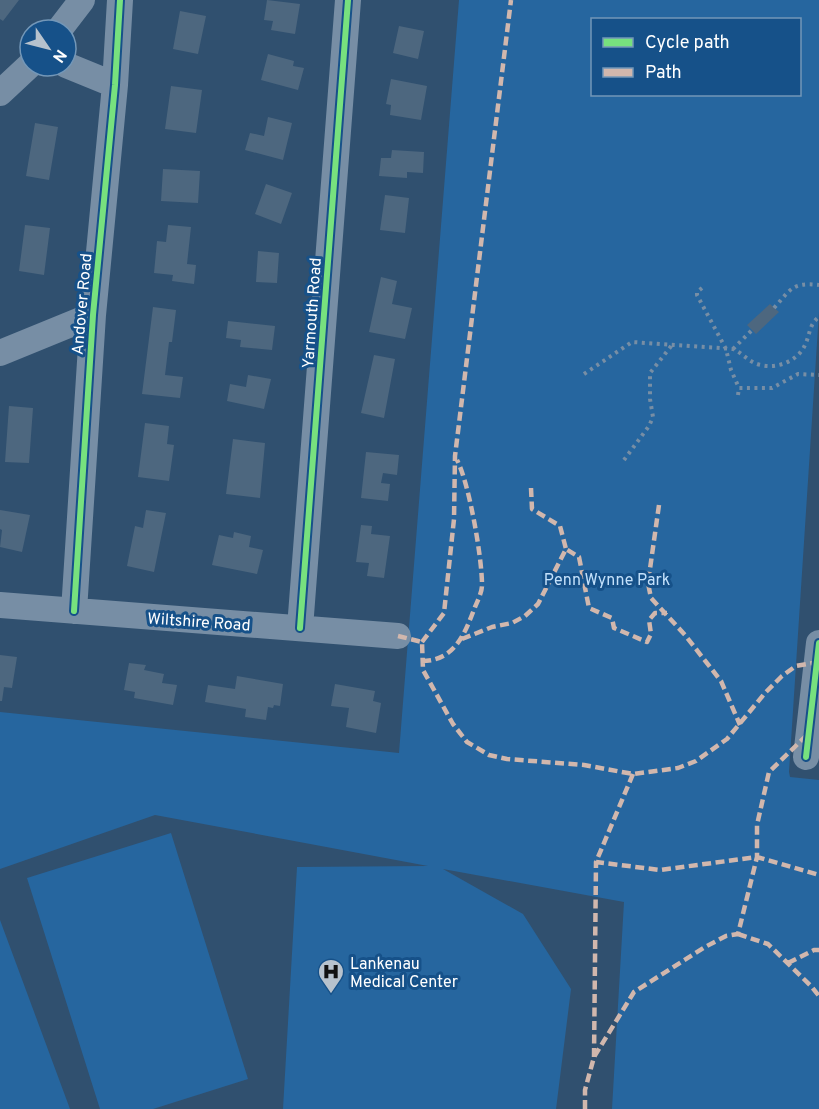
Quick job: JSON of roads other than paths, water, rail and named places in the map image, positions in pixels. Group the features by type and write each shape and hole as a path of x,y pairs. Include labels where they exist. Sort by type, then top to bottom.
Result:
{"street":[{"path":"68,18 82,0"},
{"name":"Andover Road","path":"74,611 93,315 120,0"},
{"name":"Yarmouth Road","path":"300,628 348,0"},
{"path":"78,69 114,85"},
{"path":"0,93 18,76"},
{"path":"0,353 93,315"},
{"name":"Wiltshire Road","path":"0,605 398,636"},
{"path":"806,757 819,656"}],"place":[{"name":"Lankenau Medical Center","path":"331,995"}],"park label":[{"name":"Penn Wynne Park","path":"607,579"}]}
